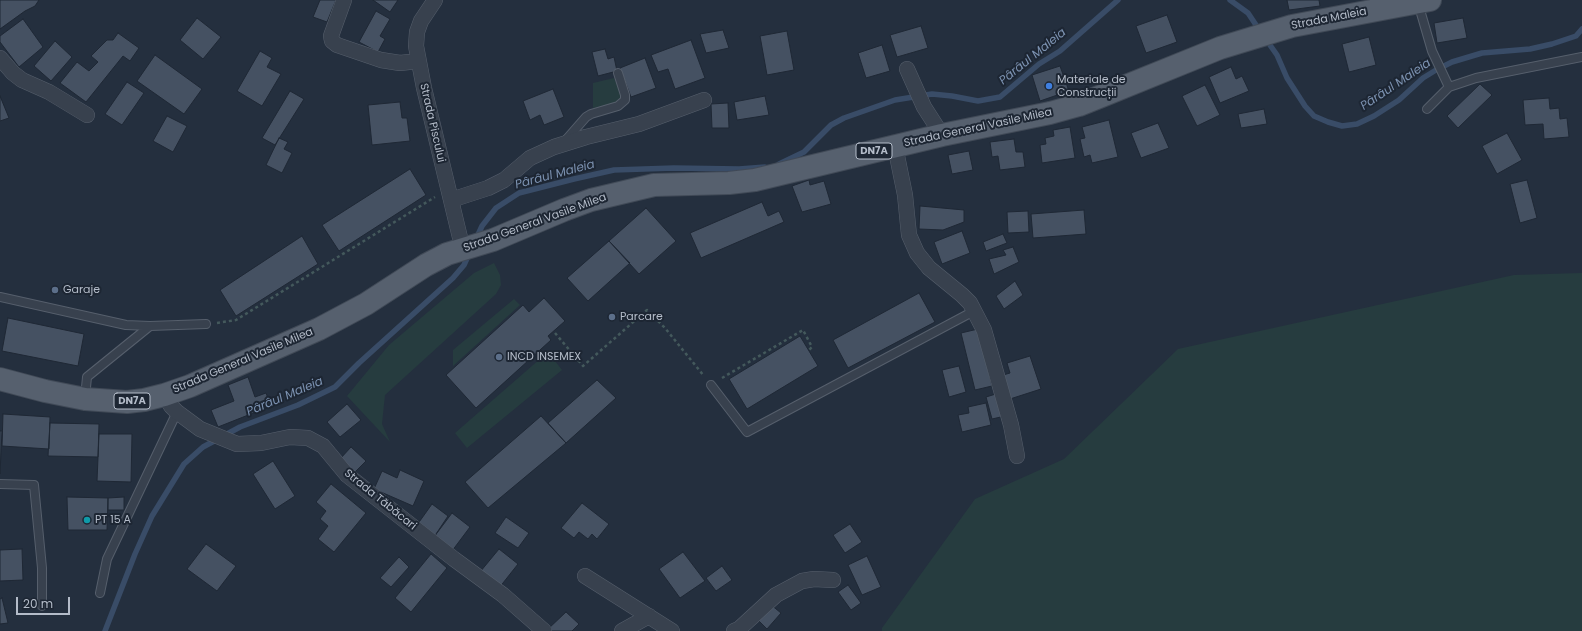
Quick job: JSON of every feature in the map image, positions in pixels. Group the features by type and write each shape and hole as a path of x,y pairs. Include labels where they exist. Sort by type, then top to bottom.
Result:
{"main road":[{"name":"Strada Maleia","path":"1252,38 1292,26 1424,1"},
{"name":"Strada General Vasile Milea","path":"0,379 45,391 85,399 127,402 164,395 190,386 319,329 366,304 426,265 447,254 493,240 564,210 592,200 660,184 729,183 755,180 942,135 1050,113 1079,105 1220,48 1252,38"}],"street":[{"path":"344,0 332,36 332,41 337,45 381,60 400,63 418,61"},
{"name":"Strada Piscului","path":"435,0 421,21 417,32 416,46 444,200 463,250"},
{"path":"0,58 13,73 22,80 49,92 87,115"},
{"path":"907,69 924,106 942,135"},
{"path":"444,200 488,188 504,180 530,158 563,144 639,124 704,100"},
{"path":"895,146 905,196 909,235 917,253 929,268 962,295 974,311 984,330 1011,425 1017,456"},
{"name":"Strada Tăbăcari","path":"164,395 177,412 200,428 237,444 261,443 290,437 308,438 323,446 347,475 454,559 503,595 544,631"},
{"path":"585,576 672,631"},
{"path":"734,631 739,629 776,595 802,581 814,579 833,580"},
{"path":"622,631 649,616"}],"lane":[{"path":"1424,1 1432,51 1443,78 1449,87"},
{"path":"1427,109 1449,87 1476,78 1582,58"},
{"path":"563,144 586,117 591,114 618,106 625,100 625,95 618,73"},
{"path":"0,297 126,325 150,326 206,324"},
{"path":"711,385 746,432 974,311"},
{"path":"85,399 87,377 150,326"},
{"path":"100,593 107,559 177,412"},
{"path":"0,484 34,485 42,568 42,606"}],"path":[{"path":"206,324 216,324 236,320 433,197 444,200"},
{"path":"555,333 583,366 647,310 665,328 711,385 803,330 812,347 809,350"}],"green space":[{"path":"614,78 621,94 620,99 615,103 593,108 593,83"},
{"path":"494,263 500,275 501,285 496,294 385,395 382,424 390,442 347,396 389,345 474,273"},
{"path":"1582,273 1582,631 882,631 882,628 975,499 1064,459 1178,349 1514,275"},
{"path":"514,299 520,305 453,366 453,350"},
{"path":"548,352 562,370 467,448 455,433"}],"building":[{"path":"0,0 39,0 35,6 25,11 0,29"},
{"path":"320,0 336,0 327,22 313,17"},
{"path":"373,0 398,0 390,12"},
{"path":"1287,0 1319,0 1320,6 1289,10"},
{"path":"376,11 390,19 380,36 385,39 378,52 359,42"},
{"path":"1167,15 1177,42 1146,53 1136,26"},
{"path":"197,18 221,37 203,59 180,40"},
{"path":"1463,18 1467,38 1437,43 1434,23"},
{"path":"23,19 43,47 19,67 0,42 0,36"},
{"path":"921,26 928,48 897,57 890,35"},
{"path":"723,30 729,48 706,53 700,34"},
{"path":"787,31 794,70 767,75 760,36"},
{"path":"118,33 139,48 130,61 123,56 86,102 60,83 77,62 89,71 98,62 91,56 107,40 113,40"},
{"path":"1369,37 1376,65 1349,72 1342,44"},
{"path":"691,40 705,78 675,89 668,69 658,72 651,55"},
{"path":"55,41 72,57 51,81 34,66"},
{"path":"882,45 890,71 866,78 858,53"},
{"path":"605,49 608,59 614,57 617,71 598,76 592,52"},
{"path":"260,51 272,58 267,67 281,74 262,106 237,91"},
{"path":"155,55 202,89 184,114 137,81"},
{"path":"645,58 656,88 631,97 620,68"},
{"path":"1060,66 1069,91 1040,101 1032,75"},
{"path":"1231,67 1236,79 1242,76 1249,91 1220,103 1209,77"},
{"path":"127,82 144,93 122,125 105,114"},
{"path":"1480,84 1492,95 1458,128 1447,116"},
{"path":"1205,85 1220,115 1197,126 1182,96"},
{"path":"553,89 564,117 544,125 540,115 530,120 523,101"},
{"path":"290,91 304,99 275,145 262,138"},
{"path":"0,96 9,118 0,121"},
{"path":"765,96 769,115 737,120 734,102"},
{"path":"1549,98 1550,109 1559,108 1560,119 1567,118 1569,137 1544,139 1543,124 1525,125 1523,100"},
{"path":"400,102 402,118 407,118 410,141 372,145 368,105"},
{"path":"728,103 729,128 712,128 711,104"},
{"path":"1264,109 1267,124 1241,128 1238,114"},
{"path":"167,116 187,126 173,152 153,141"},
{"path":"1109,120 1118,157 1092,163 1090,155 1084,157 1080,139 1085,138 1082,127"},
{"path":"1158,123 1169,148 1141,158 1131,133"},
{"path":"1070,127 1075,158 1042,163 1040,145 1046,144 1045,138 1054,136 1053,130"},
{"path":"1507,133 1522,160 1497,174 1482,146"},
{"path":"279,138 288,142 284,149 292,153 282,173 266,165"},
{"path":"1014,139 1016,152 1023,152 1025,167 1000,170 998,156 992,157 990,142"},
{"path":"969,151 973,170 952,174 948,155"},
{"path":"410,169 426,195 339,251 322,225"},
{"path":"809,180 810,185 824,181 831,204 802,212 792,186"},
{"path":"1527,180 1537,218 1520,223 1510,184"},
{"path":"762,202 768,216 779,211 784,222 701,258 690,233"},
{"path":"920,206 964,210 964,222 943,230 919,229"},
{"path":"646,208 676,241 639,274 609,241"},
{"path":"1084,210 1086,234 1033,238 1031,214"},
{"path":"1028,211 1029,232 1008,233 1007,212"},
{"path":"962,231 970,253 942,264 934,242"},
{"path":"1003,234 1007,243 986,251 983,242"},
{"path":"302,236 318,264 236,316 220,290"},
{"path":"609,241 630,263 588,301 567,278"},
{"path":"1013,247 1019,262 994,274 989,259 1006,255 1003,250"},
{"path":"1015,281 1023,295 1004,309 996,296"},
{"path":"919,293 935,322 848,368 833,340"},
{"name":"INCD INSEMEX","path":"544,298 565,321 548,336 551,340 476,408 446,375 523,305 529,312"},
{"path":"8,318 84,334 78,366 2,351"},
{"path":"978,329 992,386 975,390 961,333"},
{"path":"800,336 818,366 747,409 729,379"},
{"path":"1030,356 1041,389 1010,399 1003,375 1010,373 1007,363"},
{"path":"959,366 966,392 949,397 942,370"},
{"path":"248,377 255,397 266,393 271,406 218,427 211,410 234,401 228,385"},
{"path":"597,380 616,398 566,443 548,423"},
{"path":"999,393 1005,416 992,419 986,397"},
{"path":"986,403 991,425 962,432 958,415 969,413 968,407"},
{"path":"347,404 361,420 340,437 327,422"},
{"path":"3,414 50,417 49,449 2,446"},
{"path":"541,416 566,443 488,508 465,482"},
{"path":"50,423 99,424 98,457 48,456"},
{"path":"0,431 2,431 0,474"},
{"path":"99,434 132,434 131,482 97,481"},
{"path":"351,447 366,461 355,472 340,459"},
{"path":"273,461 295,496 275,509 253,474"},
{"path":"400,470 424,481 413,506 374,489 382,471 397,478"},
{"path":"331,484 366,513 334,552 318,539 328,526 320,519 326,511 316,502"},
{"name":"PT 15 A","path":"67,497 108,498 107,530 68,530"},
{"name":"PT 15 A","path":"124,497 124,510 108,510 108,498"},
{"path":"582,503 609,524 597,539 592,534 588,539 579,532 574,538 561,528"},
{"path":"432,504 448,516 434,537 417,525"},
{"path":"452,513 470,527 452,551 434,537"},
{"path":"506,517 529,533 518,548 495,533"},
{"path":"850,524 862,542 845,553 833,535"},
{"path":"206,544 236,566 217,591 187,569"},
{"path":"22,549 23,580 0,581 0,550"},
{"path":"499,549 518,564 499,588 480,572"},
{"path":"683,552 705,581 680,598 659,569"},
{"path":"431,554 447,568 411,612 395,598"},
{"path":"867,556 881,587 862,595 848,565"},
{"path":"399,557 409,567 391,587 380,578"},
{"path":"722,566 732,580 716,591 706,578"},
{"path":"848,585 861,603 851,610 838,592"},
{"path":"2,598 8,623 0,624 0,599"},
{"path":"770,604 781,613 767,629 757,619"},
{"path":"566,612 579,624 572,631 547,630"}],"waterway":[{"name":"Pârâul Maleia","path":"779,164 804,152 831,125 844,118 895,100 932,94 978,101 1000,97 1039,64 1060,51 1118,0"},
{"name":"Pârâul Maleia","path":"1230,0 1248,13 1260,31"},
{"name":"Pârâul Maleia","path":"1265,38 1277,55 1287,78 1305,106 1314,116 1342,126 1357,124 1374,116 1399,100 1423,78 1452,62 1482,53 1530,49 1552,44 1576,36 1582,29"},
{"name":"Pârâul Maleia","path":"476,239 482,226 496,208 519,193 574,179 614,170 674,168 739,169 765,167"},
{"name":"Pârâul Maleia","path":"105,631 135,554 152,516 184,464 203,447 240,427 298,405 335,387 359,363 453,278 464,265 469,254"}],"place":[{"name":"Materiale de Construcții","path":"1049,86"},
{"name":"Garaje","path":"55,290"},
{"name":"Parcare","path":"612,317"},
{"name":"INCD INSEMEX","path":"499,357"},
{"name":"PT 15 A","path":"87,520"}]}
